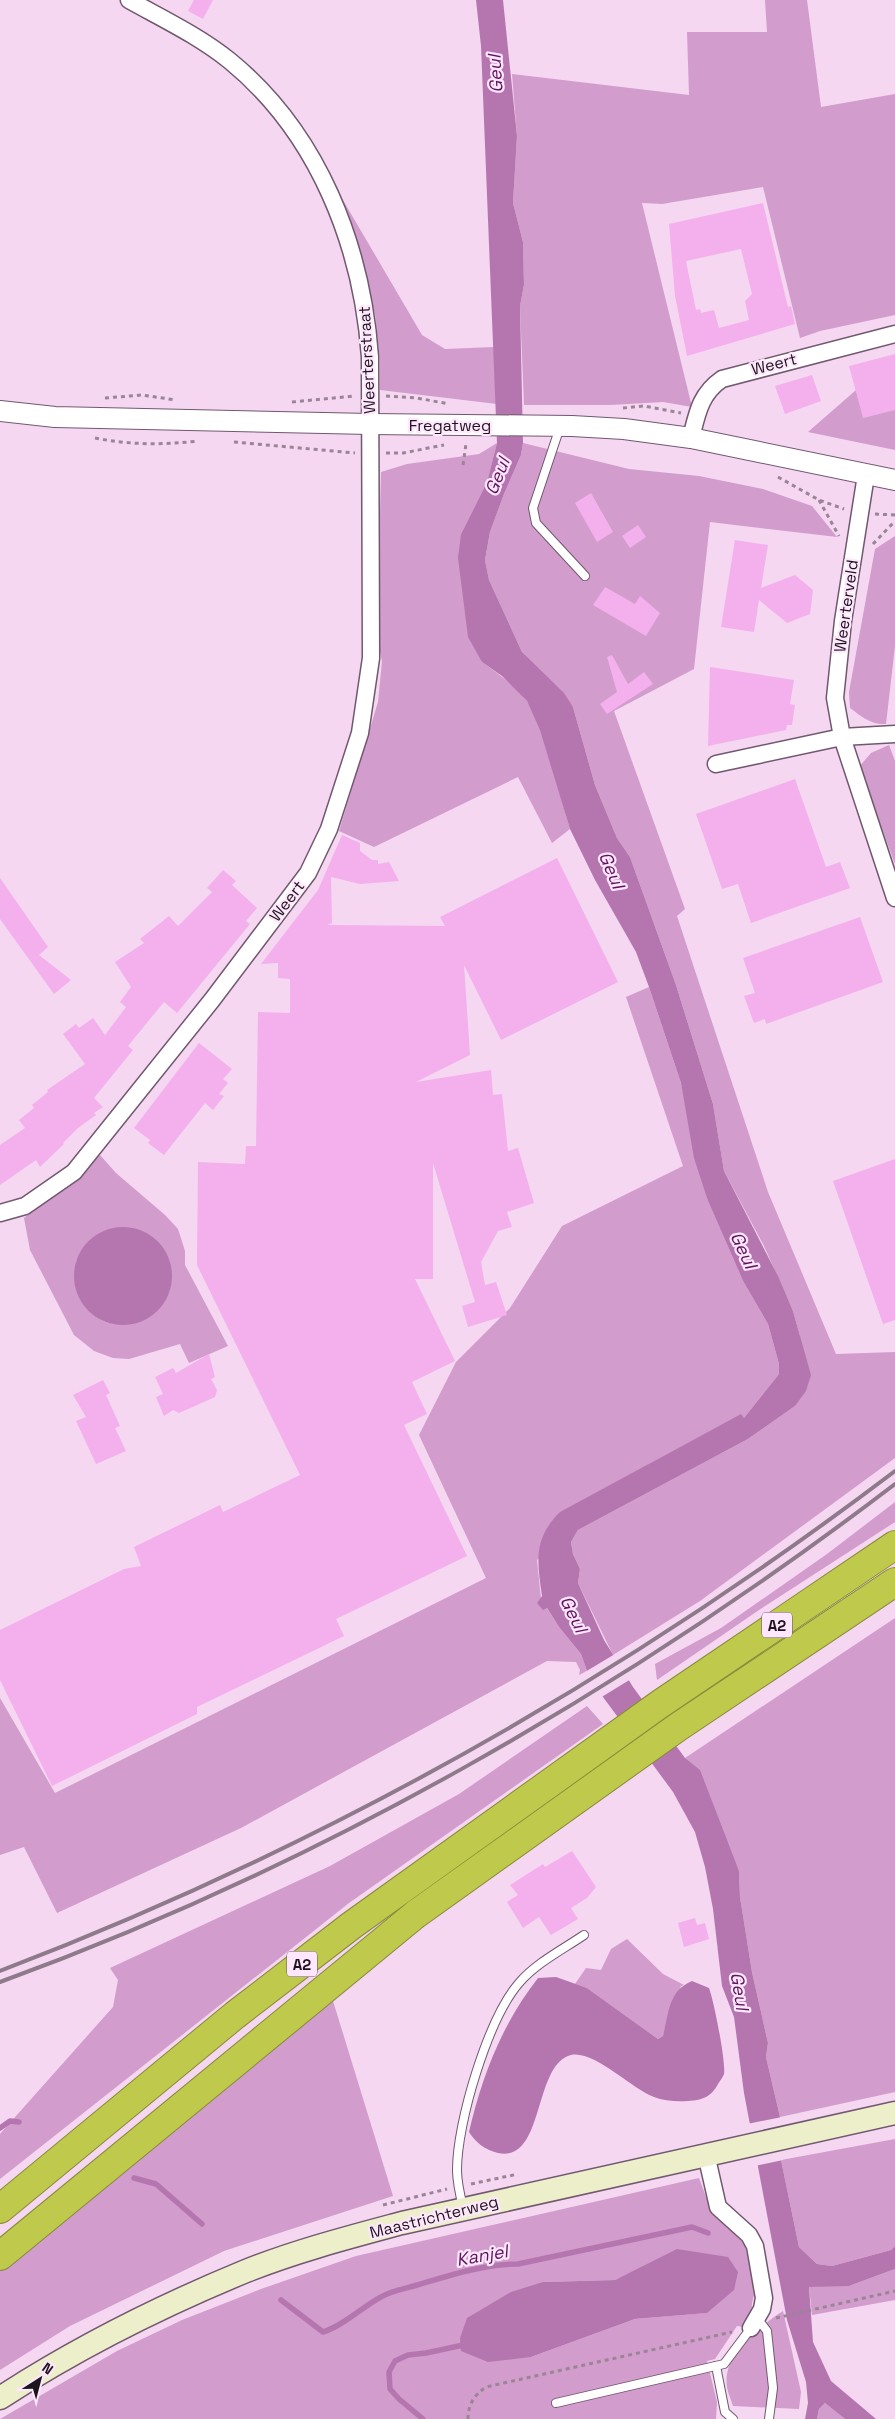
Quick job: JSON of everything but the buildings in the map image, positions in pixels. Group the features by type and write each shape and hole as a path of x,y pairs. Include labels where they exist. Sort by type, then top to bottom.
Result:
{"highway":[{"name":"A2","path":"0,2209 235,2015 352,1925 660,1704 895,1545"},
{"name":"A2","path":"0,2256 416,1914 678,1727 895,1582"}],"main road":[{"name":"Maastrichterweg","path":"0,2398 52,2366 133,2322 247,2271 330,2243 463,2209 895,2113"}],"street":[{"name":"Weerterstraat","path":"129,0 198,39 229,60 264,94 305,147 336,208 354,258 367,315 371,487"},
{"name":"Weert","path":"691,438 700,403 712,386 722,379 895,334"},
{"name":"Fregatweg","path":"0,411 55,417 370,424 472,433 533,425 624,429 691,438 895,480"},
{"name":"Weerterveld","path":"866,475 851,568 835,698 842,737 895,898"},
{"name":"Weert","path":"0,1213 25,1206 74,1172 212,1000 308,873 329,829 360,733 368,690 371,658 371,487"},
{"path":"716,764 842,737 895,734"},
{"path":"706,2154 718,2207 749,2235 755,2246 764,2298 754,2323"}],"lane":[{"path":"560,425 533,508 536,523 585,576"},
{"path":"463,2209 458,2187 457,2169 460,2143 470,2098 495,2023 511,1994 524,1978 535,1968 584,1935"},
{"path":"556,2403 724,2364 754,2323 767,2331 773,2388 768,2419"},
{"path":"716,2366 725,2412 733,2419"}],"path":[{"path":"98,398 142,395 184,401"},
{"name":"Fregatweg","path":"287,402 341,396 370,396 410,397 457,406"},
{"name":"Fregatweg","path":"458,442 472,433"},
{"path":"463,465 472,433"},
{"path":"90,437 124,444 165,445 202,440"},
{"name":"Fregatweg","path":"230,441 332,452 371,453 403,453 449,444"},
{"path":"789,482 819,500 834,525 851,568"},
{"name":"Maastrichterweg","path":"458,2187 505,2177"},
{"path":"779,2317 895,2292"},
{"path":"468,2419 468,2408 477,2393 486,2386 754,2323"}],"shaded area":[{"path":"765,0 807,0 821,107 895,94 895,315 820,331 800,338 763,187 662,204 642,203 692,407 663,402 610,405 524,405 520,306 524,285 523,242 513,203 517,136 512,74 689,95 687,32 767,32"},
{"path":"337,190 422,335 445,349 494,347 497,404 380,390 380,361 375,314"},
{"path":"895,356 895,450 808,432"},
{"path":"497,443 487,482 461,534 482,662 516,689 533,711 546,743 570,829 552,843 518,777 374,847 339,831 378,702 382,661 377,638 381,472 407,464 479,454"},
{"path":"523,443 629,469 699,476 763,489 812,506 837,537 710,522 694,669 614,711 685,909 677,916 768,1192 836,1354 895,1352 895,1458 700,1601 613,1655 578,1583 580,1569 573,1554 571,1542 578,1530 748,1439 795,1406 800,1336 793,1311 764,1246 724,1171 713,1104 676,985 630,857 617,838 595,785 573,707 522,652 489,580 485,560 490,532 521,455"},
{"path":"895,536 895,646 886,724 881,724 866,719 850,708 849,692 875,549"},
{"path":"889,745 895,761 895,864 859,767 871,753"},
{"path":"649,987 681,1083 708,1201 743,1281 768,1324 779,1364 779,1374 744,1418 740,1415 649,1464 537,1560 541,1599 559,1627 581,1654 587,1671 579,1675 580,1670 576,1662 547,1661 241,1828 57,1913 24,1847 0,1855 0,1698 55,1793 486,1578 419,1435 456,1362 510,1308 562,1226 683,1166 626,997"},
{"path":"100,1155 116,1173 165,1215 178,1229 185,1251 185,1265 228,1346 189,1363 180,1344 129,1359 113,1358 94,1351 74,1335 30,1250 24,1218","holes":["77,1260 170,1290 161,1306 148,1318 123,1324 110,1323 99,1318 74,1277"]},
{"path":"895,1502 895,1522 759,1610 657,1680 655,1664 721,1628 827,1554"},
{"path":"895,1618 895,2092 780,2117 766,2057 768,2043 752,1972 740,1897 739,1871 685,1758"},
{"path":"587,1706 603,1724 349,1903 0,2179 0,2134 113,2007 118,1980 110,1968 330,1866 459,1794"},
{"path":"627,1939 663,1974 684,1985 681,1986 663,2036 658,2039 587,1988 575,1984 586,1968 601,1970 611,1949"},
{"path":"333,2001 393,2196 224,2251 70,2326 0,2370 0,2270 166,2130"},
{"path":"895,2139 895,2246 891,2250 832,2266 817,2264 799,2247 781,2160"},
{"path":"699,2178 709,2205 745,2245 755,2291 752,2303 751,2328 737,2326 715,2359 707,2361 717,2402 716,2419 0,2419 117,2351 182,2320 261,2289 356,2256","holes":["645,2266 706,2313 635,2319 531,2357 543,2282 615,2280"]},
{"path":"895,2269 895,2300 812,2315 809,2286 849,2286"},
{"path":"783,2311 801,2392 799,2409 733,2406 727,2387 730,2363 753,2333"},
{"path":"825,2403 845,2419 817,2419 819,2409"}],"water":[{"name":"Geul","path":"476,0 503,0 517,136 513,203 523,242 524,285 520,306 523,443 521,455 490,532 485,560 489,580 522,652 564,693 573,707 595,785 617,838 630,857 676,985 713,1104 724,1171 778,1276 793,1311 811,1375 806,1391 795,1406 748,1439 578,1530 571,1542 573,1554 580,1569 578,1583 604,1640 633,1687 685,1758 700,1770 739,1871 740,1897 752,1972 768,2043 766,2057 780,2117 781,2160 799,2247 817,2264 832,2266 891,2250 895,2246 895,2269 849,2286 809,2287 813,2342 831,2381 876,2419 845,2419 825,2403 819,2409 817,2419 805,2419 808,2403 806,2382 787,2320 744,2093 734,2017 722,1986 713,1909 705,1867 695,1832 673,1792 603,1697 587,1671 581,1654 559,1627 547,1608 543,1610 537,1603 542,1596 538,1561 541,1541 551,1522 560,1512 741,1414 744,1418 779,1374 779,1364 768,1324 743,1281 708,1201 694,1158 681,1083 636,952 595,880 570,829 540,730 527,701 502,676 482,662 468,637 458,558 461,534 487,482 497,443 481,46"},
{"path":"123,1227 142,1231 157,1242 168,1257 172,1276 168,1295 157,1310 142,1321 123,1325 104,1321 89,1310 78,1295 74,1276 78,1257 89,1242 104,1231"},
{"path":"556,1977 587,1988 658,2039 663,2036 668,2011 674,1997 684,1985 692,1981 709,1988 719,2031 724,2075 706,2097 698,2100 671,2101 645,2093 591,2058 571,2055 559,2062 550,2076 532,2129 524,2143 513,2152 498,2153 481,2146 469,2132 480,2091 495,2051 514,2014 538,1978"},
{"path":"677,2249 728,2257 738,2272 734,2290 707,2313 635,2319 531,2357 488,2362 461,2351 460,2338 467,2318 511,2292 543,2282 615,2280"}],"pier":[{"path":"615,1654 631,1679 600,1698 585,1672"},
{"path":"782,2117 783,2160 755,2166 747,2124"}],"waterway":[{"name":"Kanjel","path":"0,2128 10,2121 19,2122"},
{"name":"Kanjel","path":"134,2178 156,2184 202,2224"},
{"name":"Kanjel","path":"281,2300 323,2332 338,2325 389,2293 466,2271 518,2264 692,2227 708,2233"},
{"name":"Kanjel","path":"423,2419 390,2389 389,2372 395,2361 408,2355 468,2344"}],"railway":[{"path":"0,1971 119,1923 237,1870 352,1814 465,1753 576,1688 685,1620 791,1547 895,1471"},
{"path":"0,1982 119,1936 236,1884 352,1828 466,1766 578,1701 687,1632 793,1559 895,1484"}]}
